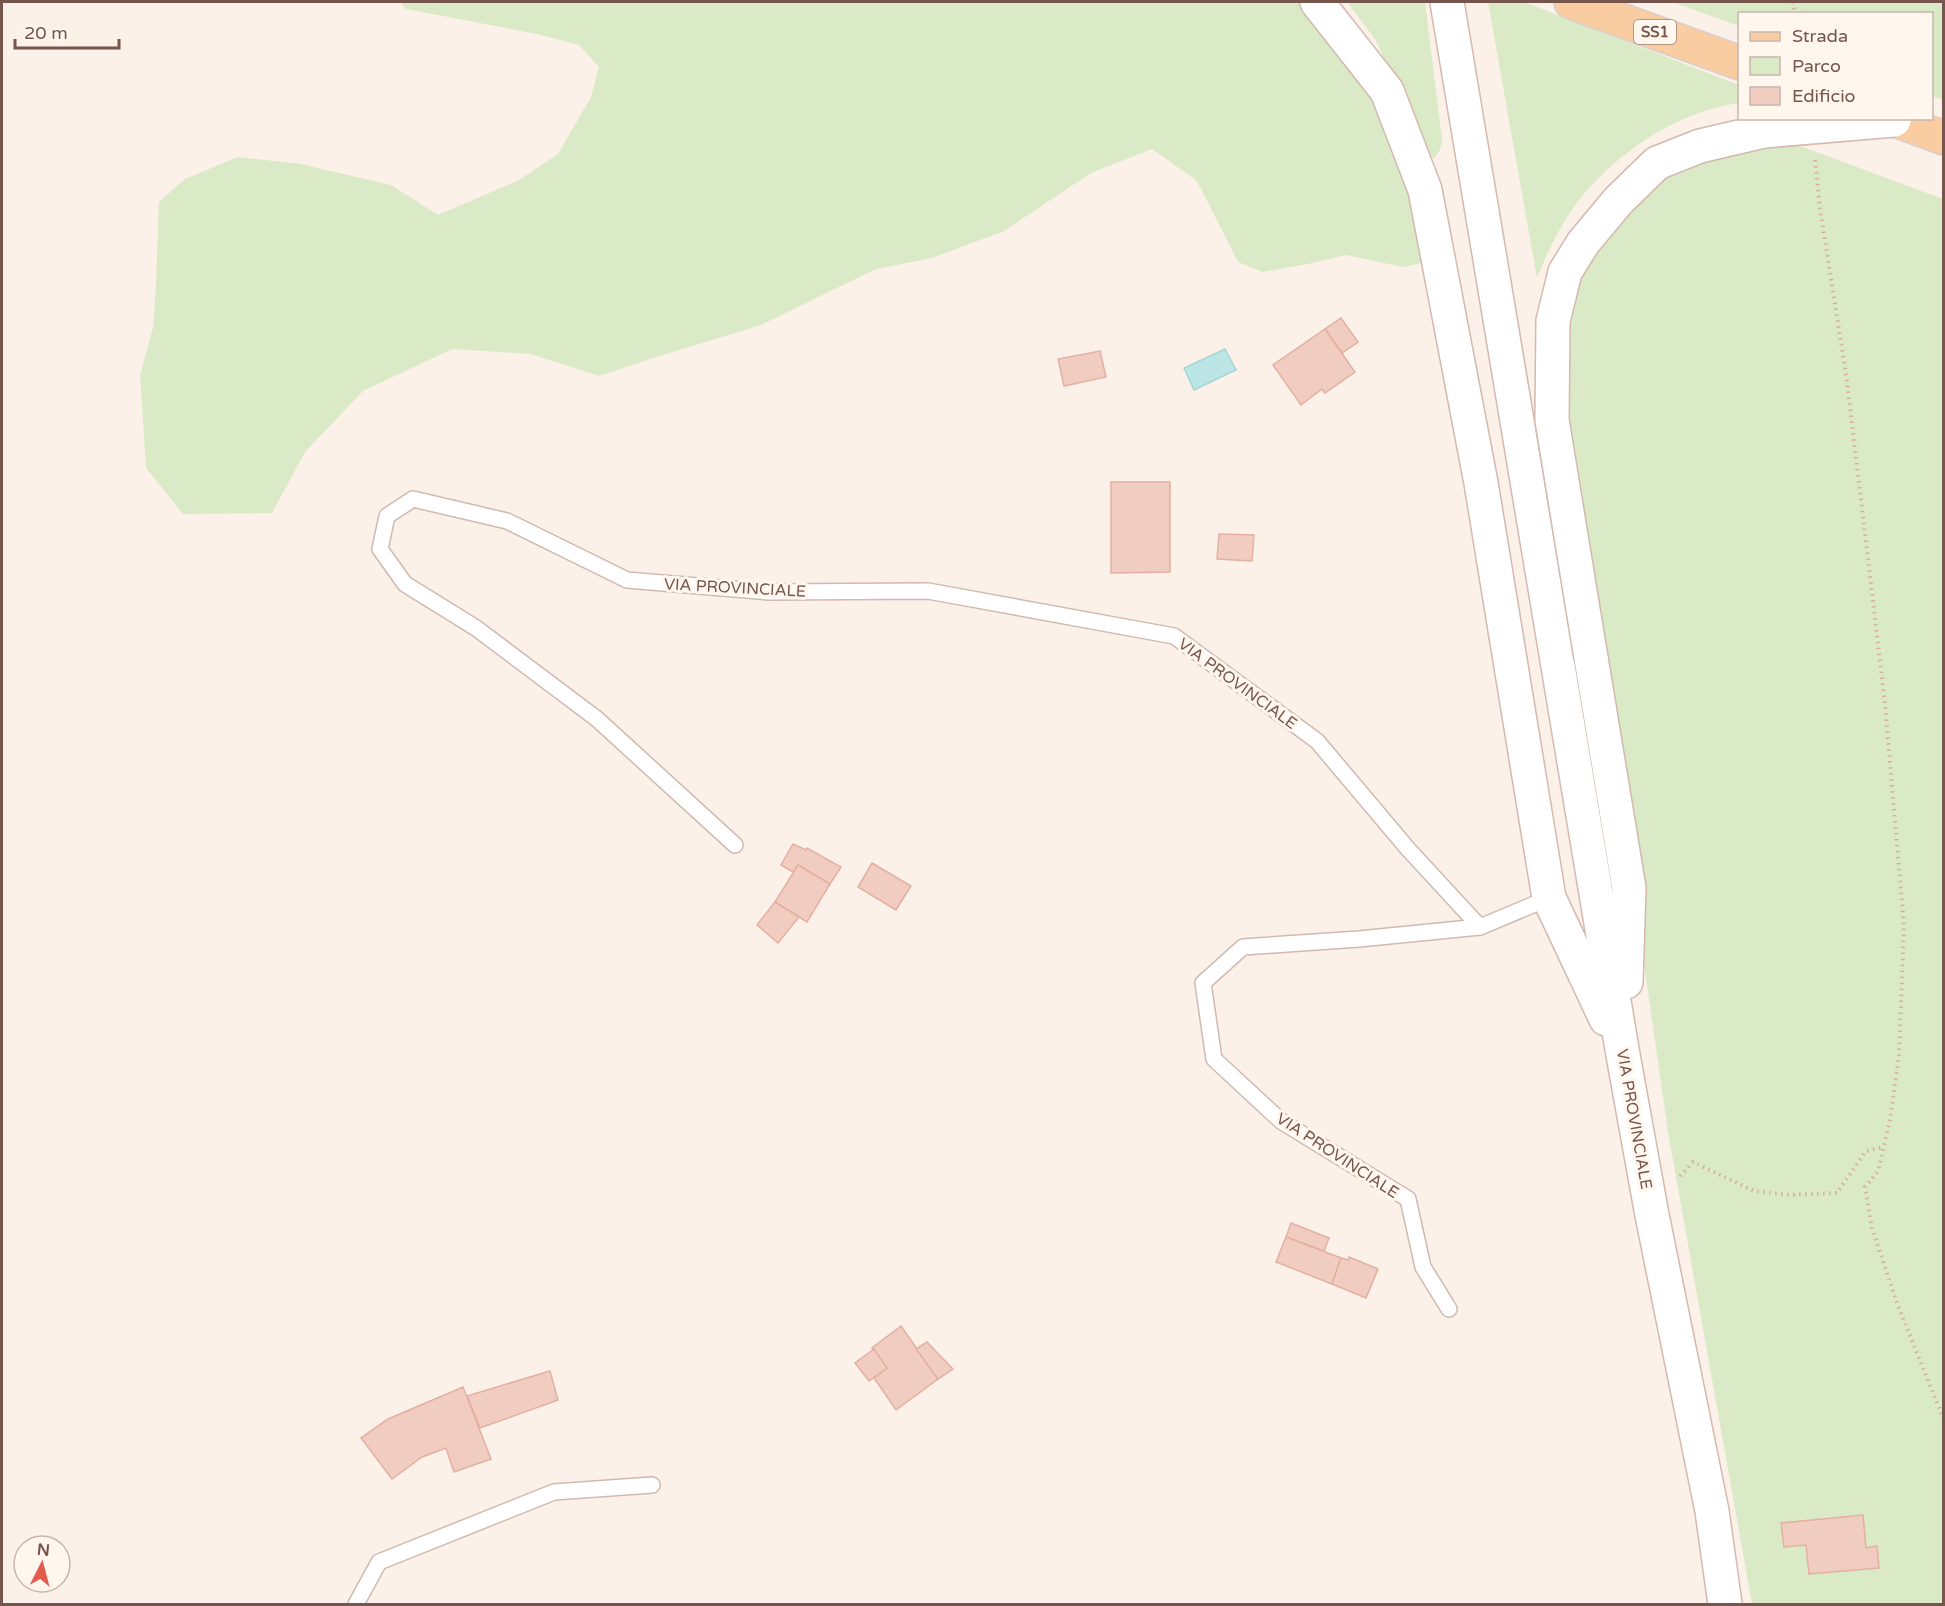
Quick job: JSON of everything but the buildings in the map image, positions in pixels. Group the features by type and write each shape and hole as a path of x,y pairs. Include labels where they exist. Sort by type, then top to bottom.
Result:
{"main road":[{"path":"1317,2 1387,91 1425,190 1481,483 1549,898 1623,1055"},
{"name":"VIA PROVINCIALE","path":"1447,2 1623,1055 1652,1215 1712,1511 1725,1605"},
{"name":"SS1","path":"1571,2 1738,62"},
{"path":"1623,1055 1629,888 1552,420 1553,321 1565,272 1583,243 1618,201 1657,163 1700,146 1764,131 1881,120"},
{"path":"1895,120 1944,138"}],"lane":[{"name":"VIA PROVINCIALE","path":"735,844 597,718 476,628 405,584 380,549 387,516 413,499 507,520 627,580 769,592 928,591 1174,636 1317,741 1408,849 1480,927"},
{"name":"VIA PROVINCIALE","path":"1449,1309 1423,1267 1408,1199 1281,1121 1214,1059 1203,983 1242,946 1359,939 1480,927 1549,898"},
{"path":"356,1605 379,1562 554,1492 652,1485"}],"path":[{"path":"1814,152 1868,550 1885,704 1904,926 1899,1055 1890,1120 1878,1171 1865,1187 1872,1228 1898,1306 1944,1420"},
{"path":"1652,1215 1670,1187 1693,1162 1754,1191 1790,1195 1837,1193 1866,1151 1884,1147"}],"green space":[{"path":"400,2 1317,2 1387,91 1439,259 1403,267 1346,255 1263,272 1238,262 1197,181 1152,149 1091,173 1004,231 932,258 876,269 761,325 599,376 531,354 452,349 363,391 305,452 272,513 183,514 146,468 140,375 153,328 159,202 185,179 238,157 301,164 391,185 438,215 519,180 558,154 591,97 599,67 579,45 537,34 406,9"},
{"path":"1347,2 1425,2 1442,139 1440,150 1433,159 1375,39"},
{"path":"1488,2 1524,2 1738,85 1738,103 1718,107 1677,122 1639,144 1605,172 1566,218 1537,278"},
{"path":"1672,2 1943,2 1943,100 1933,96 1933,12 1738,12 1738,26"},
{"path":"1765,133 1943,199 1943,1604 1752,1604 1668,1132 1555,322 1585,244 1658,165"}],"water":[{"path":"1225,349 1236,370 1194,390 1184,368"}]}
